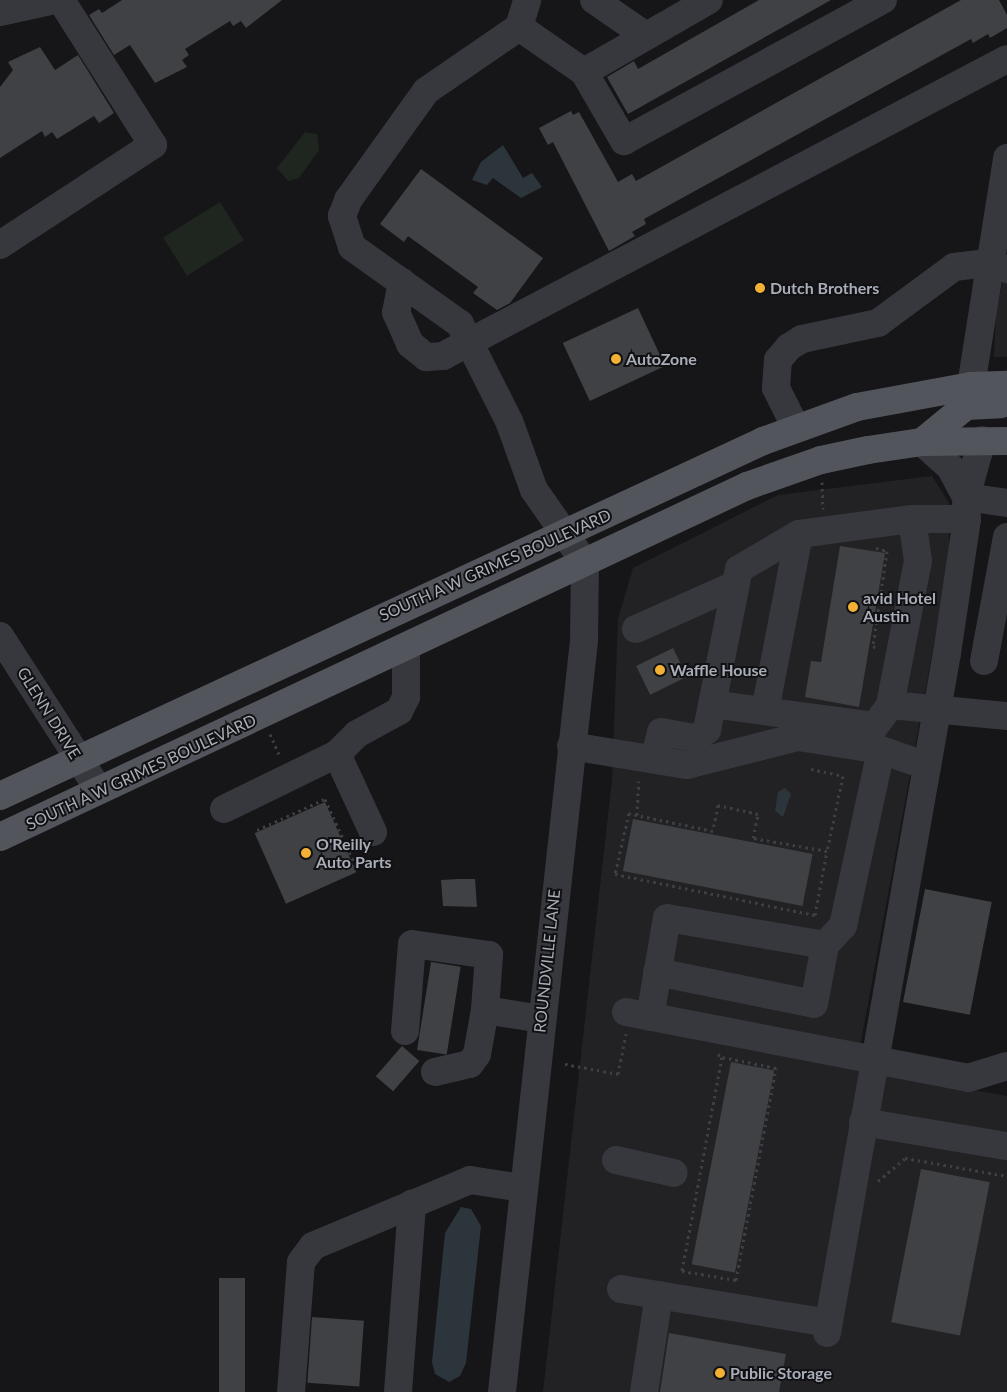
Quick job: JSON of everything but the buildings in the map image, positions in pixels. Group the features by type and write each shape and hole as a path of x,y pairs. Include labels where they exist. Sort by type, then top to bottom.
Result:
{"main road":[{"name":"SOUTH A W GRIMES BOULEVARD","path":"0,796 344,632 566,535 796,428 857,407 971,386 1007,385"},
{"path":"922,442 966,406 1007,404"},
{"name":"SOUTH A W GRIMES BOULEVARD","path":"0,837 406,650 585,563 765,480 821,460 922,442 994,440"}],"street":[{"path":"0,12 55,0"},
{"path":"0,245 153,145 61,0"},
{"path":"527,0 519,27 426,91 348,200 342,216 344,235 352,247 460,324 508,421 534,490 585,563"},
{"path":"594,0 646,36"},
{"path":"584,72 709,0"},
{"path":"519,27 584,72 624,141 884,0"},
{"path":"402,282 396,312 410,344 426,357 443,356 1007,59"},
{"path":"971,386 998,266 1007,158"},
{"path":"796,428 776,388 778,360 789,347 802,340 878,323 954,266 998,266"},
{"path":"621,1289 828,1328 947,653 966,508 994,440"},
{"path":"922,442 950,467 966,508"},
{"path":"644,766 661,732 696,738 707,730 739,569 798,534 912,519 966,508 1007,503"},
{"path":"712,704 876,726 890,705 918,561 912,519"},
{"path":"765,711 798,534"},
{"path":"947,653 996,663 1007,537"},
{"name":"ROUNDVILLE LANE","path":"502,1392 522,1188 584,641 585,563"},
{"path":"636,629 735,585"},
{"name":"GLENN DRIVE","path":"0,636 99,790"},
{"path":"224,809 337,754 357,734 399,711 406,697 406,650"},
{"path":"890,705 937,706 1007,716"},
{"path":"571,746 644,766 687,765 798,737 881,750 927,766"},
{"path":"656,972 814,1004 825,945 843,926 881,750"},
{"path":"337,754 373,832"},
{"path":"825,945 667,918 656,972 637,1021 874,1060 968,1078 1007,1066"},
{"path":"405,1031 412,944 489,955 484,1010 477,1054 470,1064 435,1072"},
{"path":"484,1010 541,1019"},
{"path":"863,1122 1007,1146"},
{"path":"616,1160 674,1172"},
{"path":"291,1392 301,1262 313,1246 470,1180 522,1188"},
{"path":"398,1392 412,1204"},
{"path":"644,1392 659,1295"}],"path":[{"path":"822,482 824,517"},
{"path":"871,546 887,551 872,646 877,647 876,656"},
{"path":"268,732 280,754"},
{"path":"637,815 644,766"},
{"path":"811,769 843,776 815,915 616,874 629,813 713,831 718,806 758,814 753,838 827,851"},
{"path":"257,830 325,799 356,867"},
{"path":"565,1064 618,1074 627,1032 637,1021"},
{"path":"710,1047 722,1057 776,1068 736,1280 682,1271 722,1057"},
{"path":"877,1182 905,1158 1007,1176"}],"shaded area":[{"path":"305,132 317,134 319,150 299,178 288,181 277,168"},
{"path":"503,145 523,178 532,173 542,187 521,198 493,178 487,185 472,180 481,162"},
{"path":"220,202 244,240 187,276 163,238"},
{"path":"1007,258 1007,357 994,357 996,315"},
{"path":"932,476 949,503 949,562 856,1069 1007,1096 1007,1392 543,1392 612,780 618,619 633,568 778,495"},
{"path":"785,788 791,794 783,817 775,811 778,792"},
{"path":"461,1207 471,1209 481,1226 466,1363 460,1376 449,1382 435,1374 432,1362 445,1233"}],"place":[{"name":"Dutch Brothers","path":"760,288"},
{"name":"AutoZone","path":"616,359"},
{"name":"avid Hotel Austin","path":"853,607"},
{"name":"Waffle House","path":"660,670"},
{"name":"O'Reilly Auto Parts","path":"306,853"},
{"name":"Public Storage","path":"720,1373"}]}
